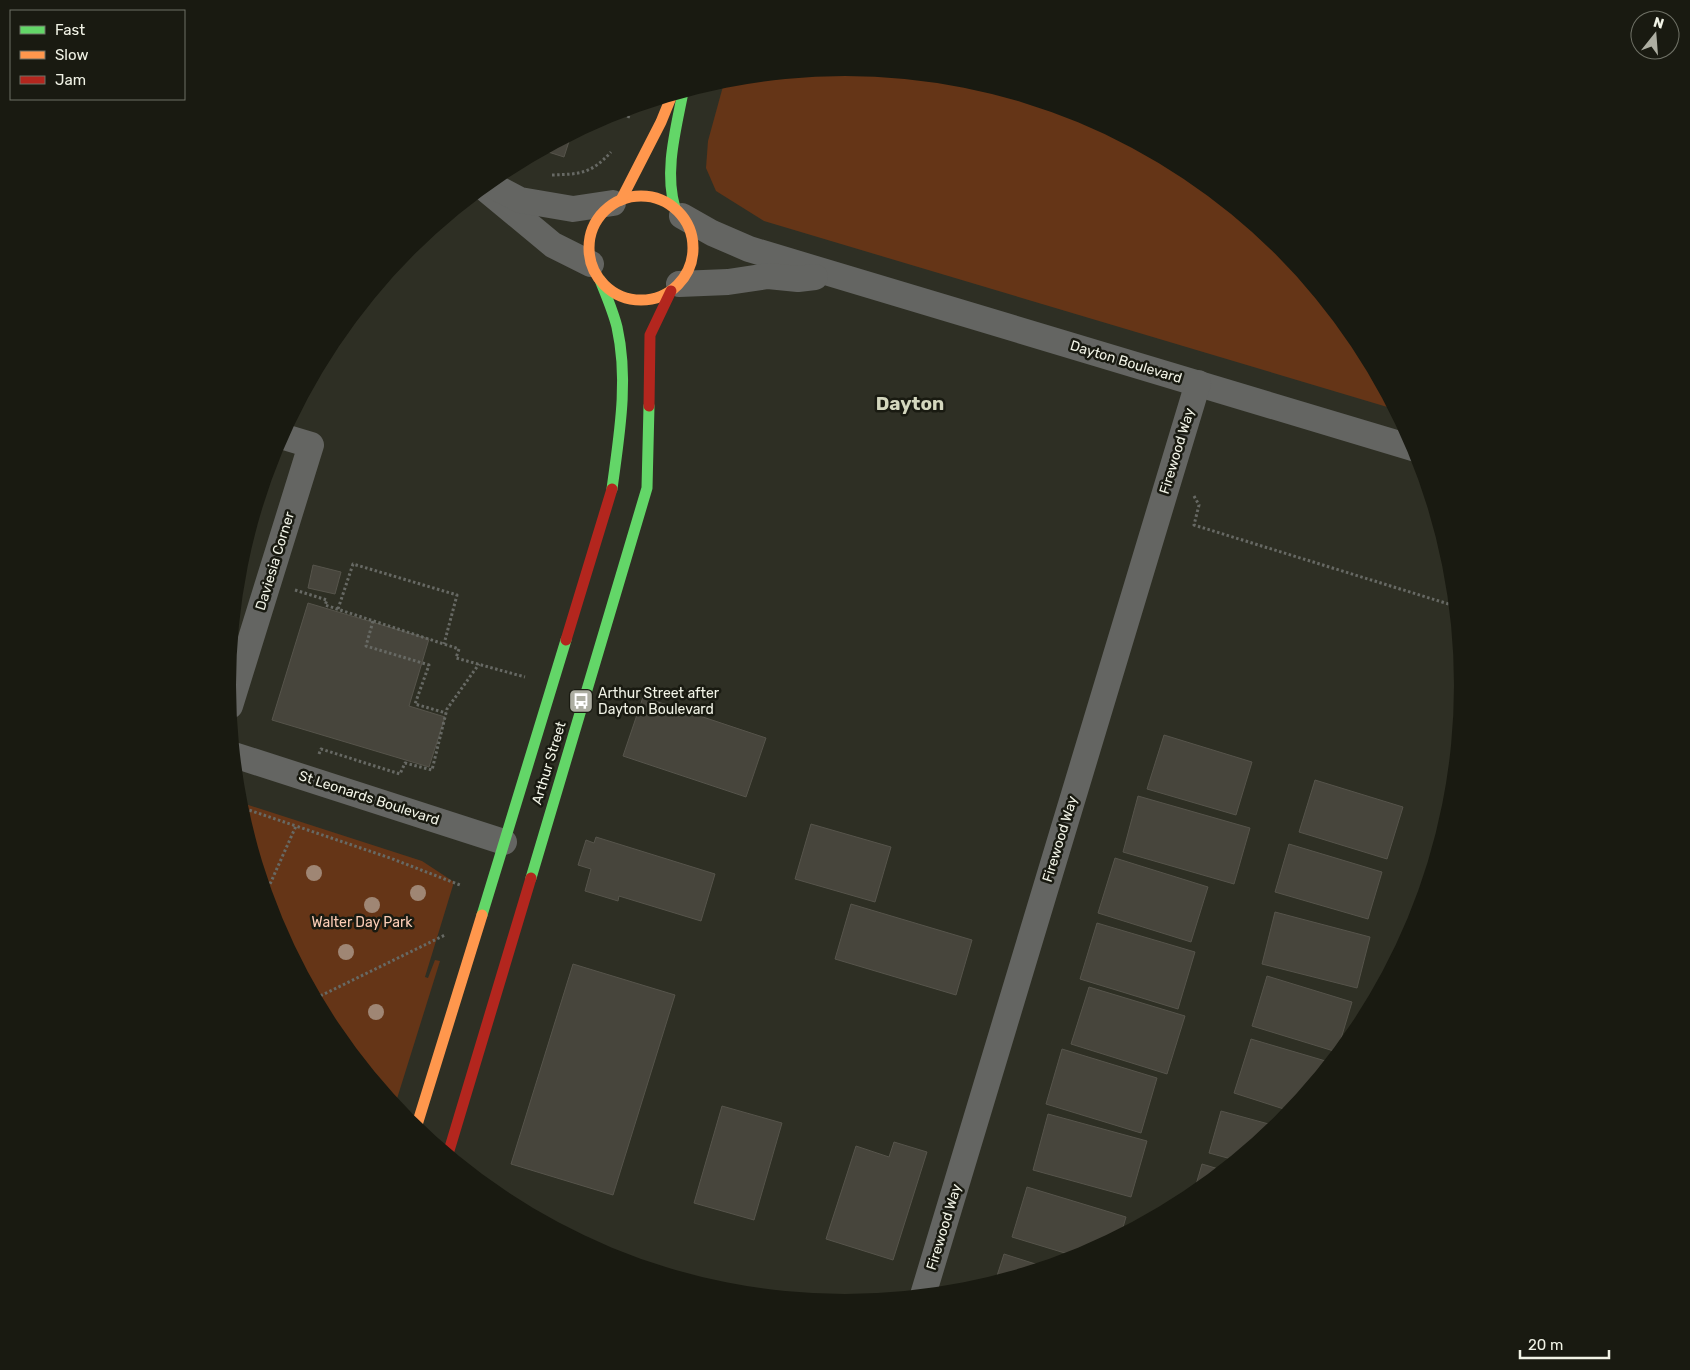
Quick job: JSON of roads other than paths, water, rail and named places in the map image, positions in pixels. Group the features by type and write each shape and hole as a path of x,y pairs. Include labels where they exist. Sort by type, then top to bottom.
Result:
{"street":[{"path":"489,192 554,245 596,272 614,292 632,299 652,298 675,288 690,266 694,245 692,235 671,200 669,180 682,99"},
{"path":"596,272 589,254 591,233 600,215 617,201 661,122 669,103"},
{"path":"496,187 520,200 573,210 640,195 667,202 679,212"},
{"name":"Dayton Boulevard","path":"679,212 712,233 749,249 1404,445"},
{"name":"Arthur Street","path":"419,1119 612,491 621,412 622,361 617,327 596,272"},
{"name":"Dayton Boulevard","path":"675,288 768,276 798,279 836,274"},
{"name":"Arthur Street","path":"450,1148 647,488 650,334 675,288"},
{"name":"Firewood Way","path":"925,1289 1198,384"},
{"name":"Daviesia Corner","path":"236,686 311,445 289,438"},
{"name":"St Leonards Boulevard","path":"240,757 504,842"}],"place":[{"name":"Arthur Street after Dayton Boulevard","path":"581,701"}],"district":[{"name":"Dayton","path":"910,403"}],"park label":[{"name":"Walter Day Park","path":"362,922"}]}
